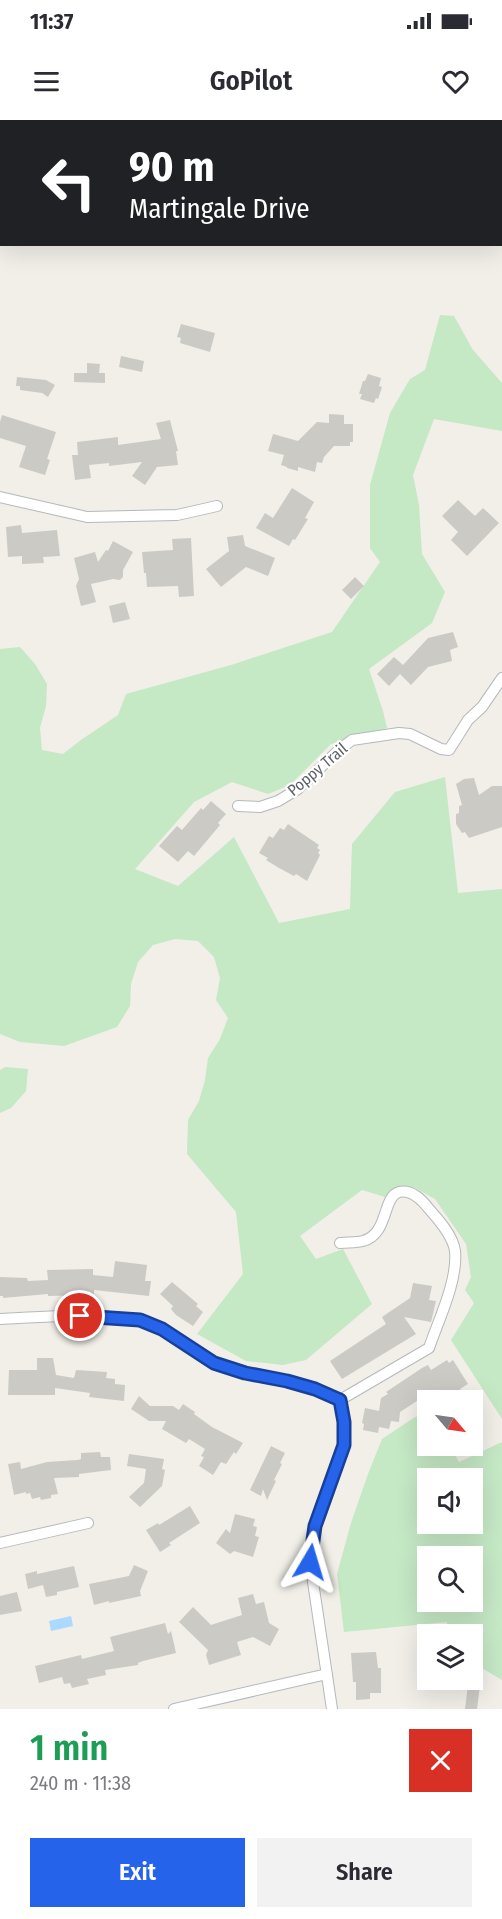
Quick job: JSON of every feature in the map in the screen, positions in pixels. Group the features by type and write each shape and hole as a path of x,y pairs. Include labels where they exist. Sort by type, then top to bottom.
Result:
{"street":[{"path":"0,497 87,517 177,515 217,506"},
{"name":"Poppy Trail","path":"238,806 260,807 278,801 298,789 340,749 352,741 399,733 410,734 441,749 449,750 468,720 482,706 502,678"},
{"path":"340,1243 364,1241 374,1235 381,1226 391,1197 398,1192 407,1192 418,1197 435,1216 455,1250 448,1293 429,1348 340,1400"},
{"path":"0,1319 80,1316 140,1320 162,1329 214,1363 245,1373 315,1389 340,1400"},
{"path":"332,1709 310,1562 315,1526 344,1445 344,1422 340,1400"},
{"path":"0,1542 88,1523"},
{"path":"174,1709 327,1674"}],"green space":[{"path":"440,315 454,316 473,350 502,383 502,431 434,419 413,475 419,505 422,554 445,592 432,623 369,669 387,728 331,744 290,785 268,794 232,782 194,802 135,869 178,886 234,837 279,923 350,909 352,844 395,792 445,777 458,893 502,889 502,1419 451,1340 474,1303 465,1290 471,1277 466,1244 435,1199 415,1188 392,1191 385,1197 362,1190 300,1236 316,1259 343,1249 372,1304 306,1360 283,1365 246,1361 197,1334 243,1274 236,1212 187,1154 188,1120 199,1101 208,1058 220,1039 228,1018 216,1000 220,978 214,957 198,941 175,939 153,945 138,962 131,984 130,1006 117,1027 64,1046 20,1042 0,1034 0,649 20,647 35,664 47,684 46,706 40,728 42,750 63,754 118,715 126,694 231,665 332,632 380,562 370,548 370,485 390,413 410,379 425,370"},
{"path":"5,1067 28,1069 26,1091 11,1108 0,1113 0,1070"},
{"path":"417,1417 417,1456 456,1456 459,1462 472,1456 483,1456 483,1451 502,1442 502,1680 483,1669 483,1624 447,1624 447,1622 344,1632 337,1574 351,1523 382,1439"}],"water":[{"path":"71,1616 73,1626 51,1631 49,1621"}],"building":[{"path":"181,324 215,333 210,352 180,343 181,338 177,337"},
{"path":"121,356 144,361 142,372 119,367"},
{"path":"87,363 100,364 99,373 105,373 105,383 74,382 74,373 87,373"},
{"path":"368,374 381,378 379,386 382,387 374,403 360,399 362,394 359,394 363,381"},
{"path":"17,377 46,380 55,385 48,397 42,393 20,390 20,386 16,386"},
{"path":"329,414 344,415 344,424 353,424 353,442 350,442 350,446 334,446 324,457 322,463 317,462 315,472 298,467 298,471 287,468 281,465 284,455 268,451 273,434 298,441 317,422 329,423"},
{"path":"2,415 56,432 47,459 50,460 45,475 19,467 26,446 0,438"},
{"path":"170,420 178,451 176,451 178,465 157,467 145,485 132,476 142,462 109,466 109,463 89,465 91,478 75,480 72,455 78,455 77,442 118,437 118,445 161,439 156,423"},
{"path":"292,488 314,502 305,518 308,519 289,546 256,528 265,513 273,518"},
{"path":"458,500 475,516 483,508 499,523 467,556 451,540 458,532 442,516"},
{"path":"21,525 22,533 57,530 60,556 43,557 44,563 22,564 22,556 8,557 6,527"},
{"path":"243,535 245,546 275,558 268,576 246,567 221,587 206,569 229,551 227,537"},
{"path":"191,538 194,596 179,597 178,586 147,587 142,552 173,550 172,539"},
{"path":"113,541 133,552 123,570 123,577 120,580 113,579 91,584 96,602 81,606 76,586 79,579 74,558 95,552 98,562"},
{"path":"355,577 364,586 351,599 342,590"},
{"path":"125,602 130,619 113,623 109,606"},
{"path":"453,632 458,647 450,650 452,661 428,667 411,685 400,674 389,686 377,674 394,657 403,665 428,638"},
{"path":"474,778 479,795 492,786 502,786 502,827 469,838 456,824 456,814 459,813 459,806 462,805 456,784 464,779"},
{"path":"211,801 226,814 218,823 220,825 194,856 188,851 178,862 159,846 177,826 182,830 201,808 203,810"},
{"path":"288,824 319,845 317,848 320,850 318,853 320,855 307,881 279,868 259,853 269,836 273,838 280,828 284,830"},
{"path":"115,1261 147,1265 145,1281 151,1281 149,1296 94,1290 94,1295 48,1296 48,1294 3,1298 0,1296 0,1277 27,1278 28,1281 48,1280 47,1270 93,1269 93,1275 113,1277"},
{"path":"172,1282 198,1304 196,1306 203,1312 193,1326 176,1315 171,1309 173,1306 160,1294"},
{"path":"413,1283 432,1286 429,1300 436,1301 431,1322 404,1317 416,1334 342,1379 330,1361 386,1324 382,1317 410,1298"},
{"path":"37,1358 53,1358 56,1375 74,1378 76,1370 107,1372 106,1378 115,1379 115,1384 125,1385 124,1401 89,1397 90,1393 55,1388 55,1395 8,1395 9,1370 37,1370"},
{"path":"447,1360 449,1363 453,1360 468,1384 460,1390 417,1390 417,1401 400,1412 399,1422 391,1421 389,1429 379,1427 378,1433 363,1430 365,1408 379,1411 381,1398 388,1394 386,1392 428,1365 431,1370"},
{"path":"139,1396 150,1406 173,1406 179,1410 183,1404 212,1427 243,1443 226,1464 221,1462 213,1475 199,1466 205,1449 189,1439 186,1443 162,1429 166,1421 149,1421 131,1409"},
{"path":"271,1446 285,1453 267,1500 263,1489 261,1496 250,1490"},
{"path":"100,1452 101,1457 110,1457 111,1470 79,1474 79,1477 54,1478 58,1494 51,1495 51,1498 32,1499 30,1493 26,1494 26,1492 14,1495 8,1464 20,1462 21,1469 47,1462 81,1459 81,1453"},
{"path":"129,1454 164,1459 162,1469 165,1470 162,1486 140,1507 129,1497 144,1483 146,1469 127,1466"},
{"path":"190,1506 200,1523 169,1543 171,1545 160,1552 146,1530 158,1523 159,1525"},
{"path":"235,1514 255,1519 253,1526 257,1527 255,1536 259,1537 253,1557 234,1551 230,1554 216,1543 226,1529 230,1533"},
{"path":"134,1565 148,1571 140,1591 141,1596 94,1605 89,1584 129,1576"},
{"path":"74,1566 79,1587 46,1597 43,1585 28,1589 25,1574 37,1571 37,1574"},
{"path":"17,1592 22,1611 0,1615 0,1596"},
{"path":"253,1594 256,1604 264,1602 269,1623 279,1629 270,1646 253,1637 237,1642 241,1655 209,1665 206,1655 208,1650 179,1622 193,1607 211,1625 242,1615 238,1598"},
{"path":"165,1623 168,1634 171,1631 176,1653 143,1661 138,1665 105,1670 106,1675 87,1679 89,1684 72,1688 70,1683 64,1684 62,1677 39,1683 35,1666 81,1655 82,1659 114,1651 110,1637"},
{"path":"376,1652 378,1668 381,1668 381,1693 370,1693 370,1699 356,1700 356,1682 353,1682 351,1653"},
{"path":"467,1690 479,1690 477,1709 465,1709"}],"route":[{"path":"80,1316 140,1320 162,1329 214,1363 245,1373 315,1389 340,1400 344,1422 344,1445 315,1526 310,1562"}]}
